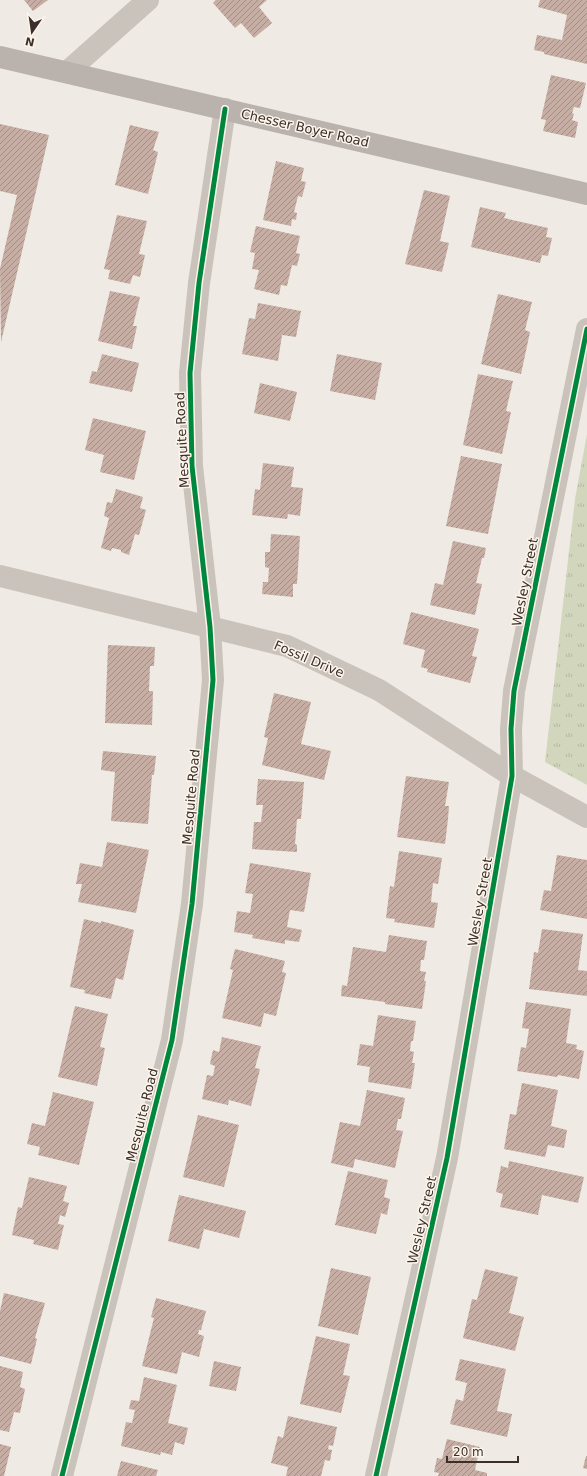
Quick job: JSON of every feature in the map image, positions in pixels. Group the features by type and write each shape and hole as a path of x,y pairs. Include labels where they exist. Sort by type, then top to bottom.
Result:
{"street":[{"path":"66,72 148,0"},
{"name":"Chesser Boyer Road","path":"0,57 587,194"},
{"name":"Mesquite Road","path":"62,1476 172,1040 192,904 212,680 210,627 192,466 190,373 199,283 225,109"},
{"name":"Wesley Street","path":"376,1476 447,1158 512,776 510,729 514,691 587,329"},
{"name":"Fossil Drive","path":"0,576 287,646 379,690 512,776 587,817"}],"green space":[{"path":"587,434 587,785 545,762 575,499"}],"building":[{"path":"24,0 48,0 33,11"},
{"path":"216,0 267,0 259,7 272,23 254,38 241,23 235,28 213,3"},
{"path":"540,0 587,0 587,64 544,54 544,52 534,50 537,35 562,40 567,15 538,7"},
{"path":"551,75 586,83 580,108 574,107 572,113 574,114 572,120 578,122 575,138 543,131 546,120 541,119"},
{"path":"0,124 49,135 1,342 0,269 17,195 0,191"},
{"path":"130,125 159,132 153,150 158,152 148,194 115,185"},
{"path":"276,161 304,168 301,181 306,182 302,197 298,196 294,212 297,213 296,220 292,219 291,226 263,220"},
{"path":"424,190 450,196 440,241 449,243 442,272 405,264"},
{"path":"480,207 506,213 504,218 548,228 546,237 552,238 548,256 542,255 540,263 471,247"},
{"path":"117,215 147,221 139,254 145,255 140,277 133,275 130,284 108,279 110,270 104,269"},
{"path":"256,226 300,236 296,253 300,254 297,266 292,265 287,286 281,285 279,295 254,289 259,270 252,269 255,253 250,252"},
{"path":"110,291 140,297 133,326 137,326 132,349 98,341"},
{"path":"498,294 532,302 525,330 530,332 521,374 481,364"},
{"path":"258,303 301,311 296,337 282,335 278,361 242,354 249,318 255,319"},
{"path":"102,354 139,363 132,392 89,383 92,371 97,372"},
{"path":"337,354 382,363 375,400 330,391"},
{"path":"478,374 513,381 506,411 511,412 502,454 463,445"},
{"path":"260,383 297,392 290,421 254,413"},
{"path":"93,418 146,431 134,480 100,472 104,455 85,450"},
{"path":"461,456 502,464 488,534 446,526"},
{"path":"263,463 294,467 291,487 303,488 300,516 288,514 287,519 252,515 255,489 260,490"},
{"path":"116,489 143,497 140,508 146,510 139,535 135,534 129,555 121,552 121,550 112,548 111,551 101,548 109,518 104,516 107,502 112,503"},
{"path":"271,534 300,536 297,584 293,584 293,597 262,594 263,582 268,582 269,568 265,567 265,552 270,552"},
{"path":"453,541 486,548 476,583 482,584 475,615 430,605 435,583 443,585"},
{"path":"411,612 479,629 472,656 477,657 470,683 427,672 428,669 421,667 425,650 403,644"},
{"path":"108,645 155,647 154,666 150,666 149,691 153,691 152,725 105,723"},
{"path":"274,693 311,702 301,744 331,751 324,780 262,765 268,738 264,737"},
{"path":"103,751 156,756 154,775 152,775 148,824 111,821 115,772 101,770"},
{"path":"406,776 449,782 445,806 449,806 445,844 397,837"},
{"path":"258,779 304,782 301,819 297,819 295,844 297,845 297,852 252,849 254,822 261,822 263,805 256,805"},
{"path":"107,842 149,850 136,913 78,902 82,884 76,884 80,863 102,867"},
{"path":"399,851 442,858 438,884 433,883 431,902 438,903 434,928 394,922 395,919 386,918 390,886 394,887"},
{"path":"557,855 587,860 587,919 540,910 544,890 551,891"},
{"path":"250,863 311,873 304,912 290,910 287,927 302,930 299,942 285,940 285,944 252,938 253,935 234,932 237,911 250,913 253,894 245,893"},
{"path":"84,919 101,923 101,921 134,930 123,980 116,978 111,999 84,993 85,990 70,987"},
{"path":"542,929 583,934 578,970 587,971 587,996 529,989 534,952 538,953"},
{"path":"389,935 427,941 424,960 421,960 420,971 426,972 422,1009 341,996 342,985 347,986 353,947 386,952"},
{"path":"235,949 285,961 282,972 286,973 276,1016 264,1013 261,1027 222,1018 233,970 230,969"},
{"path":"526,1002 571,1009 566,1043 577,1045 576,1049 584,1051 579,1079 558,1075 557,1077 517,1071 521,1047 526,1048 529,1029 522,1028"},
{"path":"75,1006 108,1014 100,1047 105,1048 97,1086 58,1077"},
{"path":"378,1015 416,1021 410,1051 414,1052 412,1063 415,1063 411,1089 368,1082 370,1067 357,1065 360,1044 373,1046"},
{"path":"222,1037 261,1046 255,1068 260,1069 251,1106 229,1100 228,1105 202,1099 207,1075 213,1076 215,1066 210,1064 213,1050 219,1052"},
{"path":"522,1083 558,1090 551,1126 567,1130 564,1148 548,1145 545,1157 504,1149 510,1114 516,1115"},
{"path":"367,1090 405,1098 401,1119 398,1119 396,1130 403,1131 395,1168 355,1159 353,1168 331,1163 340,1122 360,1126"},
{"path":"53,1092 94,1102 79,1165 38,1155 40,1147 27,1144 32,1123 45,1126"},
{"path":"198,1115 239,1125 224,1187 183,1177"},
{"path":"509,1161 584,1177 578,1203 542,1195 538,1215 500,1207 503,1194 496,1192 501,1166 508,1168"},
{"path":"348,1171 388,1180 384,1197 390,1199 387,1215 381,1213 376,1234 335,1225"},
{"path":"29,1177 67,1186 63,1201 69,1203 65,1217 60,1215 58,1224 64,1225 58,1250 33,1244 34,1240 12,1235 18,1207 22,1208"},
{"path":"179,1195 246,1211 239,1238 204,1229 199,1249 168,1241"},
{"path":"331,1268 371,1277 358,1335 318,1326"},
{"path":"485,1269 518,1277 509,1313 524,1317 515,1351 463,1338 472,1299 477,1300"},
{"path":"4,1293 45,1303 35,1338 37,1339 31,1364 0,1356 0,1311"},
{"path":"156,1298 206,1311 201,1330 199,1330 198,1334 204,1336 199,1357 182,1352 177,1374 142,1366 154,1318 151,1317"},
{"path":"316,1336 350,1344 343,1375 350,1376 341,1413 300,1404"},
{"path":"460,1359 506,1369 497,1411 512,1414 507,1437 450,1424 456,1399 463,1401 467,1383 455,1380"},
{"path":"214,1361 241,1367 236,1391 209,1386"},
{"path":"0,1366 23,1372 20,1387 25,1389 20,1413 14,1412 9,1432 0,1430"},
{"path":"144,1377 177,1385 168,1423 188,1428 184,1445 175,1442 172,1455 161,1452 160,1455 121,1446 126,1422 132,1423 135,1410 129,1409 131,1400 139,1401"},
{"path":"288,1416 337,1427 333,1446 329,1445 328,1449 332,1450 330,1461 325,1460 321,1476 286,1476 288,1467 271,1463 278,1436 283,1438"},
{"path":"447,1439 480,1447 475,1470 487,1473 487,1476 438,1476 439,1473 434,1472 437,1458 442,1459"},
{"path":"0,1444 11,1447 4,1476 0,1476"},
{"path":"587,1456 587,1469 583,1468"},
{"path":"121,1461 158,1470 156,1476 117,1476"}],"cycle path":[{"path":"62,1476 172,1040 192,904 213,680 210,627 192,466 190,373 199,283 225,109"},
{"path":"376,1476 447,1158 512,776 511,729 514,691 587,329"}]}
